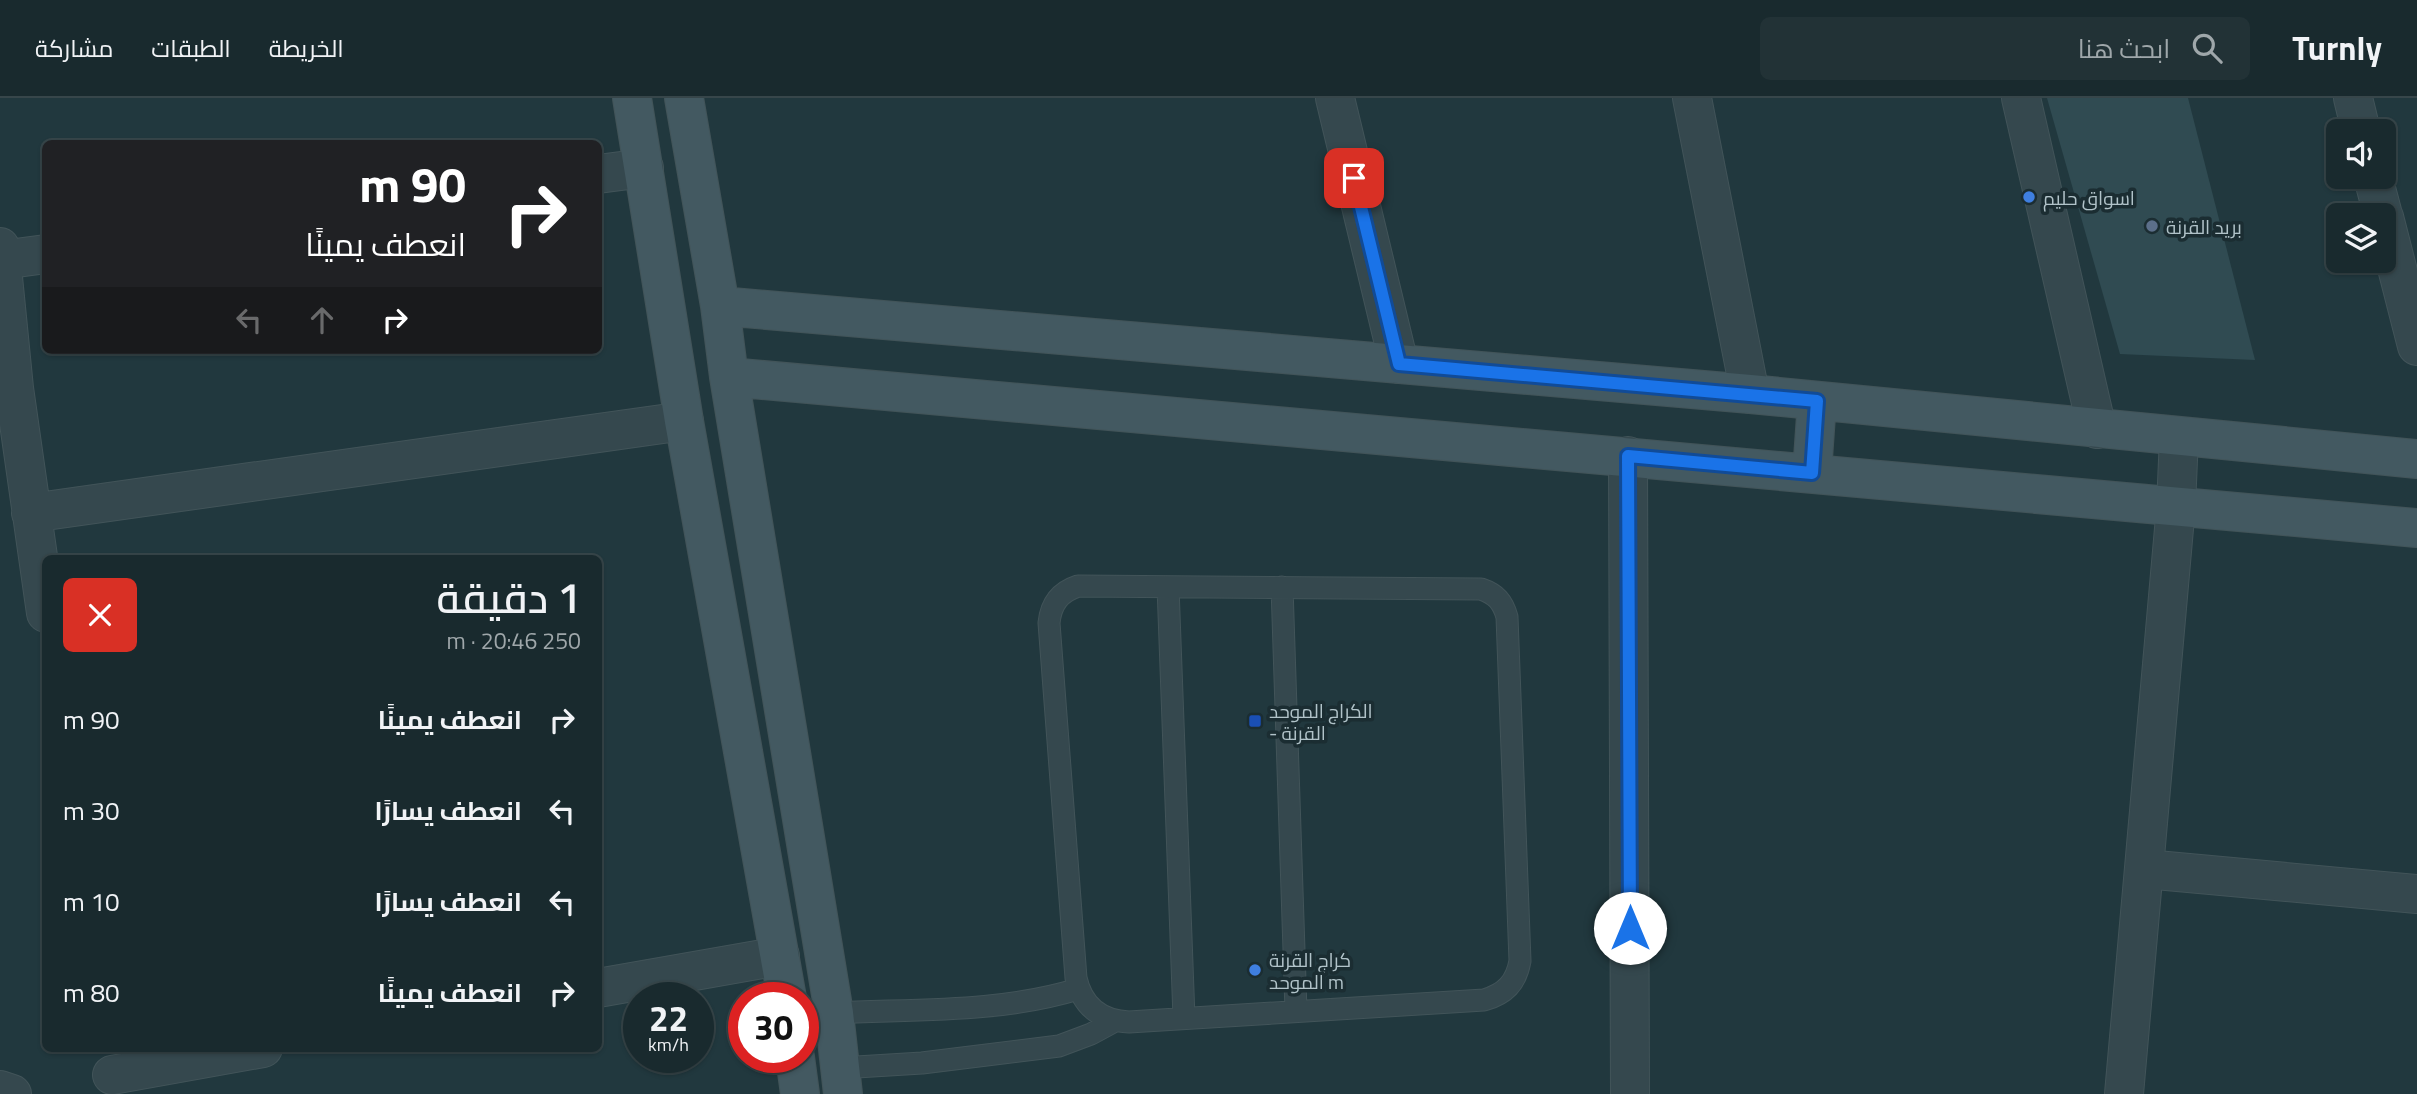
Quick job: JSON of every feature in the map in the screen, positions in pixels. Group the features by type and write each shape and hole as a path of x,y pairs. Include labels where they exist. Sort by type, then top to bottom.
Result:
{"street":[{"path":"632,98 684,421 784,982"},
{"path":"684,98 834,1013 841,1081"},
{"path":"1335,98 1399,364"},
{"path":"1692,98 1750,394"},
{"path":"2021,98 2097,429"},
{"path":"2353,98 2358,119"},
{"path":"602,173 644,168"},
{"path":"42,254 1,253 7,389 42,586"},
{"path":"2396,266 2417,346"},
{"path":"720,306 1750,394 2417,459"},
{"path":"729,377 2417,528"},
{"path":"1812,473 1817,401"},
{"path":"31,513 684,421"},
{"path":"2124,1094 2176,506 2179,437"},
{"path":"1628,456 1630,1094"},
{"path":"2145,869 2417,894"},
{"path":"602,987 780,956"},
{"path":"112,1072 238,1052"},
{"path":"797,1073 800,1094"},
{"path":"0,1090 12,1094"}],"lane":[{"path":"841,1081 922,1063 1059,1046 1115,1021 1484,1000 1505,991 1518,972 1520,961 1507,617 1504,607 1491,592 1481,589 1078,586 1059,596 1050,613 1078,989 1093,1010 1115,1021"},
{"path":"1168,587 1184,1018"},
{"path":"1282,587 1296,1011"},
{"path":"834,1013 1007,1005 1078,989"}],"building":[{"name":"بريد القرنة","path":"2047,98 2188,98 2255,360 2120,354"}],"place":[{"name":"اسواق حليم","path":"2029,197"},
{"name":"بريد القرنة","path":"2152,226"},
{"name":"الكراج الموحد - القرنة","path":"1255,721"},
{"name":"كراج القرنة الموحد m","path":"1255,970"}],"route":[{"path":"1354,178 1399,364 1817,401 1812,473 1628,456 1630,928"}]}
